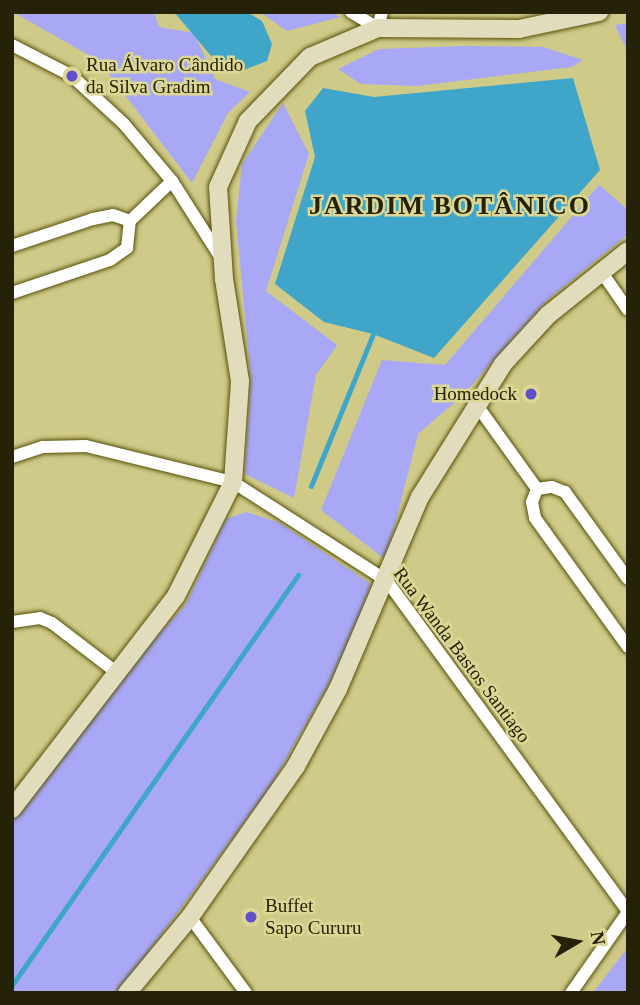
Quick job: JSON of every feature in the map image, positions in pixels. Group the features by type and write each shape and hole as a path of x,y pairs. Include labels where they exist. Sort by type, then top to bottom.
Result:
{"main road":[{"path":"12,809 176,596 233,482 240,381 223,261 218,187 248,121 310,57 380,20 519,29 599,12"},
{"path":"127,993 190,917 296,766 338,689 387,581 420,498 503,364 539,325 628,251"}],"street":[{"path":"351,12 380,20"},
{"path":"12,45 72,76 124,124 172,181 223,261"},
{"path":"12,293 110,260 127,248 130,221 172,181"},
{"path":"12,246 93,219 113,215 130,221"},
{"path":"601,271 628,310"},
{"path":"476,404 537,489"},
{"name":"Rua Wanda Bastos Santiago","path":"12,457 43,447 86,446 233,482 387,581 628,912"},
{"path":"537,489 552,486 565,492 628,579"},
{"path":"537,489 532,502 535,518 628,647"},
{"path":"12,622 40,618 52,623 116,672"},
{"path":"571,993 628,912"},
{"path":"190,917 246,993"}],"shaded area":[{"path":"13,12 154,12 159,27 194,33 215,79 250,92 228,113 192,183 99,61"},
{"path":"174,12 247,12 262,21 272,44 267,61 244,70 212,57"},
{"path":"260,12 332,12 340,17 287,31"},
{"path":"628,23 628,53 615,25"},
{"path":"543,47 583,60 572,67 417,86 361,84 338,69 379,49"},
{"path":"573,78 600,170 434,358 373,334 324,322 275,284 315,157 305,111 323,88 374,97"},
{"path":"283,103 309,154 266,291 337,345 316,375 294,498 245,474 251,379 236,221 242,164"},
{"path":"599,185 628,210 628,234 546,301 462,396 418,434 386,560 321,510 382,360 445,365"},
{"path":"246,512 280,523 371,584 349,648 269,789 118,993 12,993 12,820 121,677 186,604 226,519"},
{"path":"628,947 628,993 593,993"}],"waterway":[{"path":"311,486 373,334"},
{"path":"12,985 298,575"}],"place":[{"name":"Rua Álvaro Cândido da Silva Gradim","path":"72,76"},
{"name":"Homedock","path":"531,394"},
{"name":"Buffet Sapo Cururu","path":"251,917"}],"district":[{"name":"JARDIM BOTÂNICO","path":"450,206"}]}
